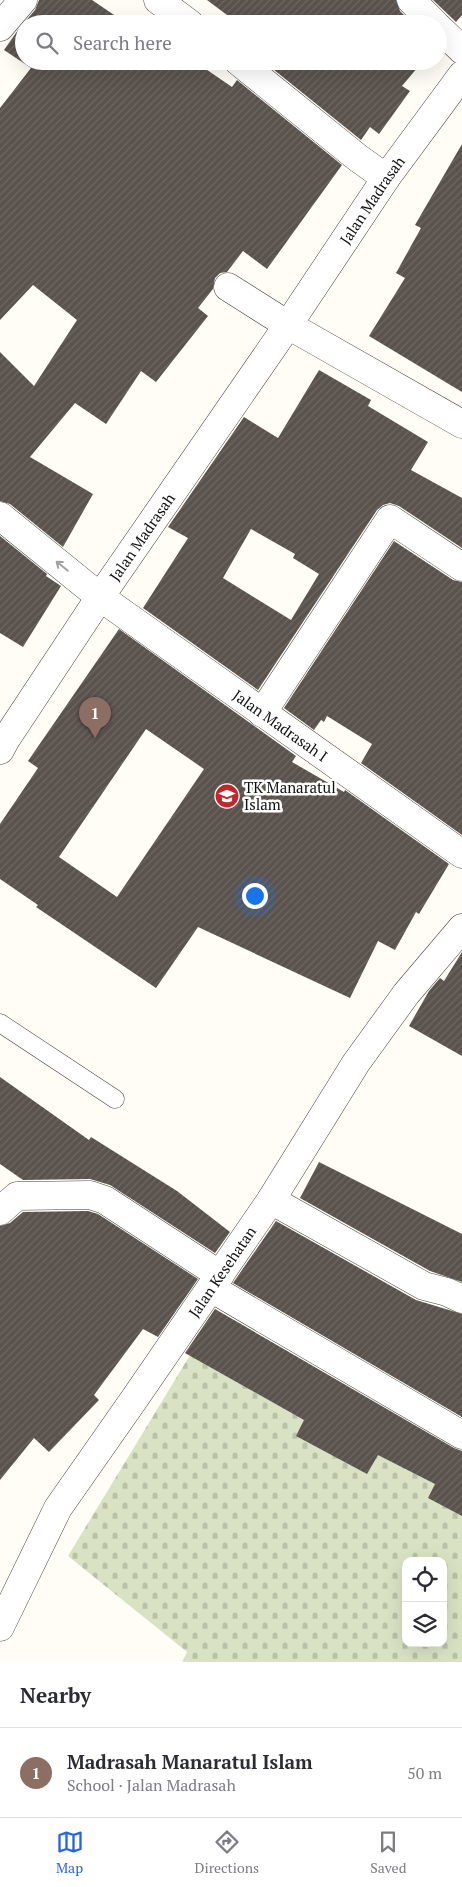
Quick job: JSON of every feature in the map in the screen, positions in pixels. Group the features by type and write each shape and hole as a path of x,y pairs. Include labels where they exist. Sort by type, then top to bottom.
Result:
{"street":[{"path":"0,27 23,0"},
{"path":"158,0 178,15"},
{"path":"411,0 426,15"},
{"path":"447,35 462,50"},
{"path":"249,70 358,158 386,178"},
{"name":"Jalan Madrasah","path":"2,741 288,325 386,178 461,78"},
{"path":"228,286 288,325 462,424"},
{"name":"Jalan Madrasah I","path":"0,516 100,597 462,854"},
{"path":"262,712 390,519 462,567"},
{"name":"Jalan Kesehatan","path":"0,1627 58,1508 271,1200 356,1063 406,994 462,928"},
{"path":"0,1212 17,1196 90,1195 105,1200 215,1282 462,1435"},
{"path":"271,1200 424,1286 447,1292 462,1299"}],"lane":[{"path":"0,1023 115,1098"}],"green space":[{"path":"198,1342 462,1497 462,1662 182,1662 187,1652 68,1556"}],"building":[{"path":"39,0 92,0 114,15 31,15"},
{"path":"207,0 396,0 400,11 404,15 227,15"},
{"path":"433,0 462,0 462,15 456,22"},
{"path":"15,34 15,57 4,50"},
{"path":"29,70 207,70 232,87 237,80 342,165 267,269 243,251 227,272 220,273 215,278 213,289 198,308 208,316 156,382 141,371 106,424 75,403 30,457 93,494 63,547 10,504 0,501 0,352 34,386 77,320 33,285 0,320 0,108"},
{"path":"274,70 415,70 402,86 410,91 379,134 370,127 361,140"},
{"path":"462,144 462,392 369,336 405,278 396,273 421,228 415,225"},
{"path":"319,370 371,400 368,406 428,442 411,470 462,498 462,548 399,506 390,503 383,505 377,510 258,690 143,608 188,538 168,527 244,417 278,438","holes":["251,529 295,554 293,558 319,574 291,620 223,578"]},
{"path":"0,536 47,574 46,576 61,586 23,647 0,633"},
{"path":"394,541 453,580 462,582 462,835 361,763 372,744 327,716 324,722 321,720 314,730 284,708"},
{"path":"119,629 296,756 292,762 344,792 345,790 449,864 419,914 416,912 395,950 378,941 350,998 198,927 156,988 36,907 38,905 0,879 0,824 38,768 28,761","holes":["146,729 204,769 117,897 59,857"]},
{"path":"462,952 462,1056 409,1026 429,991 440,978 444,981"},
{"path":"0,1077 89,1140 91,1137 177,1191 230,1232 215,1253 110,1185 90,1179 23,1180 0,1164"},
{"path":"319,1162 462,1234 462,1282 430,1271 300,1198"},
{"path":"88,1211 98,1214 198,1279 158,1337 143,1329 94,1395 99,1400 49,1452 34,1438 0,1480 0,1226 10,1223 23,1212"},
{"path":"276,1221 416,1300 462,1314 462,1417 233,1283"},
{"path":"215,1309 462,1451 462,1516 428,1498 435,1484 378,1455 367,1474 296,1436 304,1420 185,1353"}],"place":[{"name":"Madrasah Manaratul Islam","path":"95,738"},
{"name":"TK Manaratul Islam","path":"227,796"}]}
